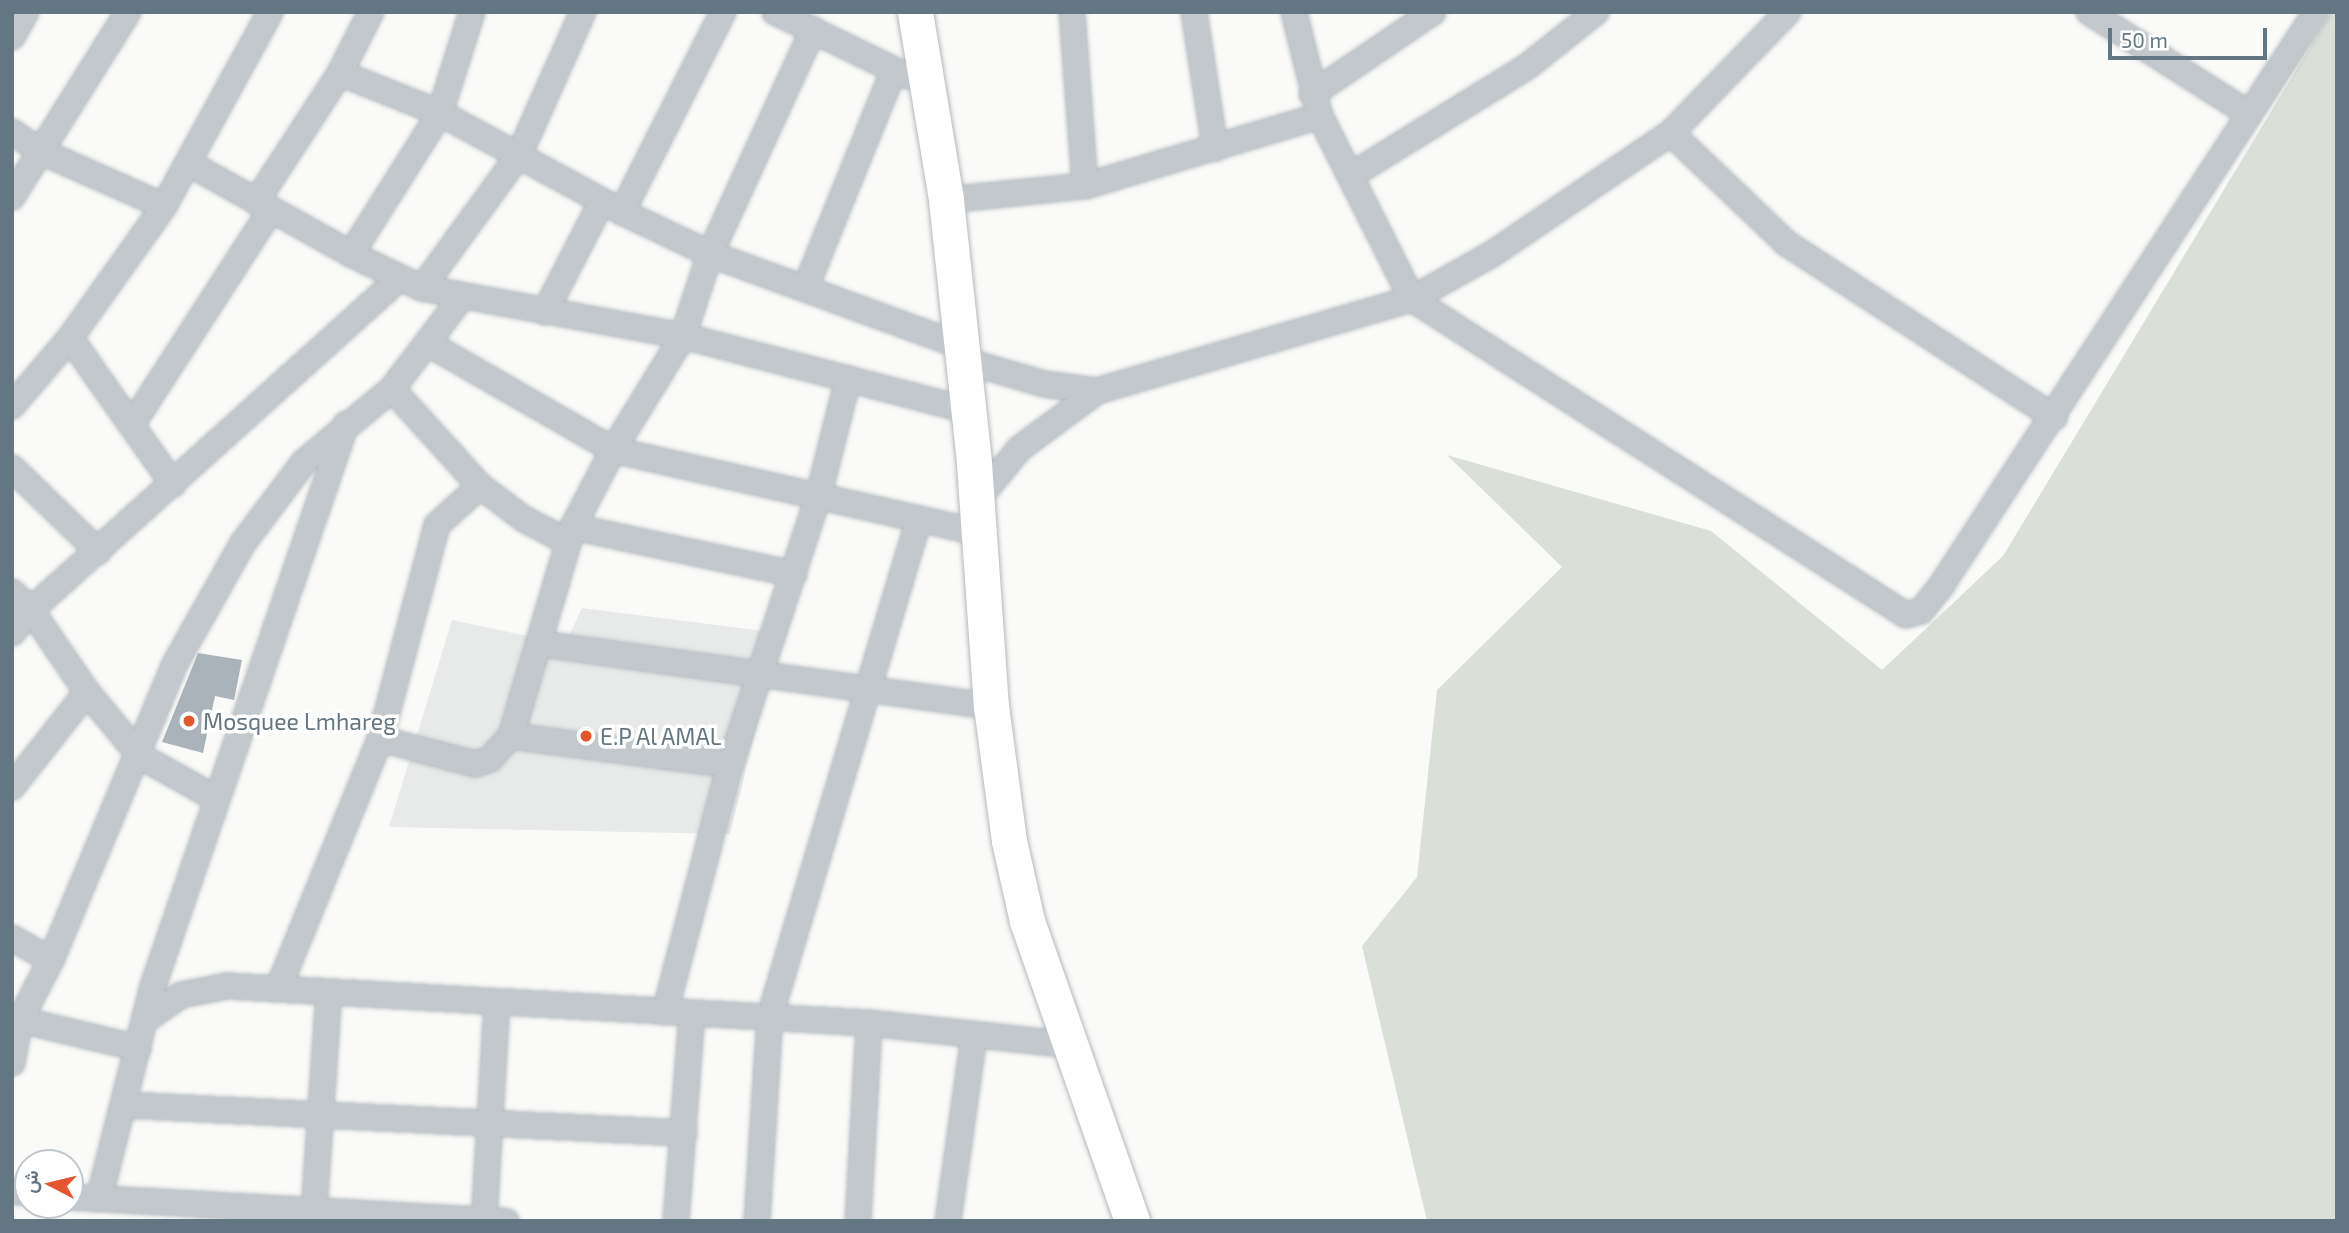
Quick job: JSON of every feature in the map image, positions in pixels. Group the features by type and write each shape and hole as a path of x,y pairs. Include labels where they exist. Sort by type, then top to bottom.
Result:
{"main road":[{"path":"915,12 946,200 978,518 992,706 1019,890 1132,1221"}],"street":[{"path":"12,37 26,12"},
{"path":"12,197 128,12"},
{"path":"16,396 69,338 164,206 190,164 270,12"},
{"path":"133,423 263,206 340,73 371,12"},
{"path":"351,254 440,113 472,12"},
{"path":"422,288 520,155 583,12"},
{"path":"545,312 612,207 723,12"},
{"path":"775,12 929,86"},
{"path":"1072,12 1085,186"},
{"path":"1194,12 1215,148"},
{"path":"1294,12 1316,105 1412,299 1906,615 1921,611 1941,586 2054,417 2316,12"},
{"path":"946,200 1085,186 1215,148 1316,105 1433,12"},
{"path":"1350,176 1499,85 1596,12"},
{"path":"429,344 613,450 819,494 919,519 978,518 1019,449 1097,391 1412,299 1535,226 1671,133 1788,12"},
{"path":"2089,12 2249,114"},
{"path":"380,738 475,764 491,759 511,736 541,644 571,534 613,450 683,336 710,254 813,30"},
{"path":"804,289 894,70"},
{"path":"340,73 440,113 612,207 710,254 1044,384 1097,391"},
{"path":"12,132 42,152 164,206"},
{"path":"1671,133 1786,243 2054,417"},
{"path":"190,164 351,254 398,279 422,288 461,298 683,336 967,410"},
{"path":"12,633 31,610 398,279"},
{"path":"12,1063 16,1019 51,960 140,756 175,664 243,542 282,486 346,422 393,389 461,298"},
{"path":"69,338 133,423 173,484"},
{"path":"665,1012 730,765 819,494 848,379"},
{"path":"393,389 480,486 524,519 571,534 794,574"},
{"path":"99,1199 144,1021 215,798 346,422"},
{"path":"12,468 98,551"},
{"path":"278,989 380,738 437,525 480,486"},
{"path":"757,1221 769,1016 919,519"},
{"path":"12,592 31,610 87,692 140,756 215,798"},
{"path":"541,644 867,691 992,706"},
{"path":"12,787 87,692"},
{"path":"511,736 730,765"},
{"path":"12,938 51,960"},
{"path":"144,1021 181,995 201,989 278,989 869,1023 1071,1045"},
{"path":"298,1214 321,1114 329,993"},
{"path":"84,1198 153,1211 491,1220 490,1121 497,1003"},
{"path":"676,1221 692,1014"},
{"path":"16,1019 138,1048"},
{"path":"858,1221 869,1023"},
{"path":"948,1221 974,1035"},
{"path":"124,1105 490,1121 684,1133"}],"shaded area":[{"path":"2331,12 2337,12 2337,1221 1427,1221 1362,946 1417,877 1437,690 1562,567 1447,455 1711,531 1882,670 2003,556"},
{"name":"E.P Al AMAL","path":"582,608 780,633 730,834 389,827 452,620 565,644"}],"building":[{"name":"Mosquee Lmhareg","path":"198,653 242,660 234,700 215,696 203,753 162,742"}],"place":[{"name":"Mosquee Lmhareg","path":"189,721"},
{"name":"E.P Al AMAL","path":"586,736"}]}
